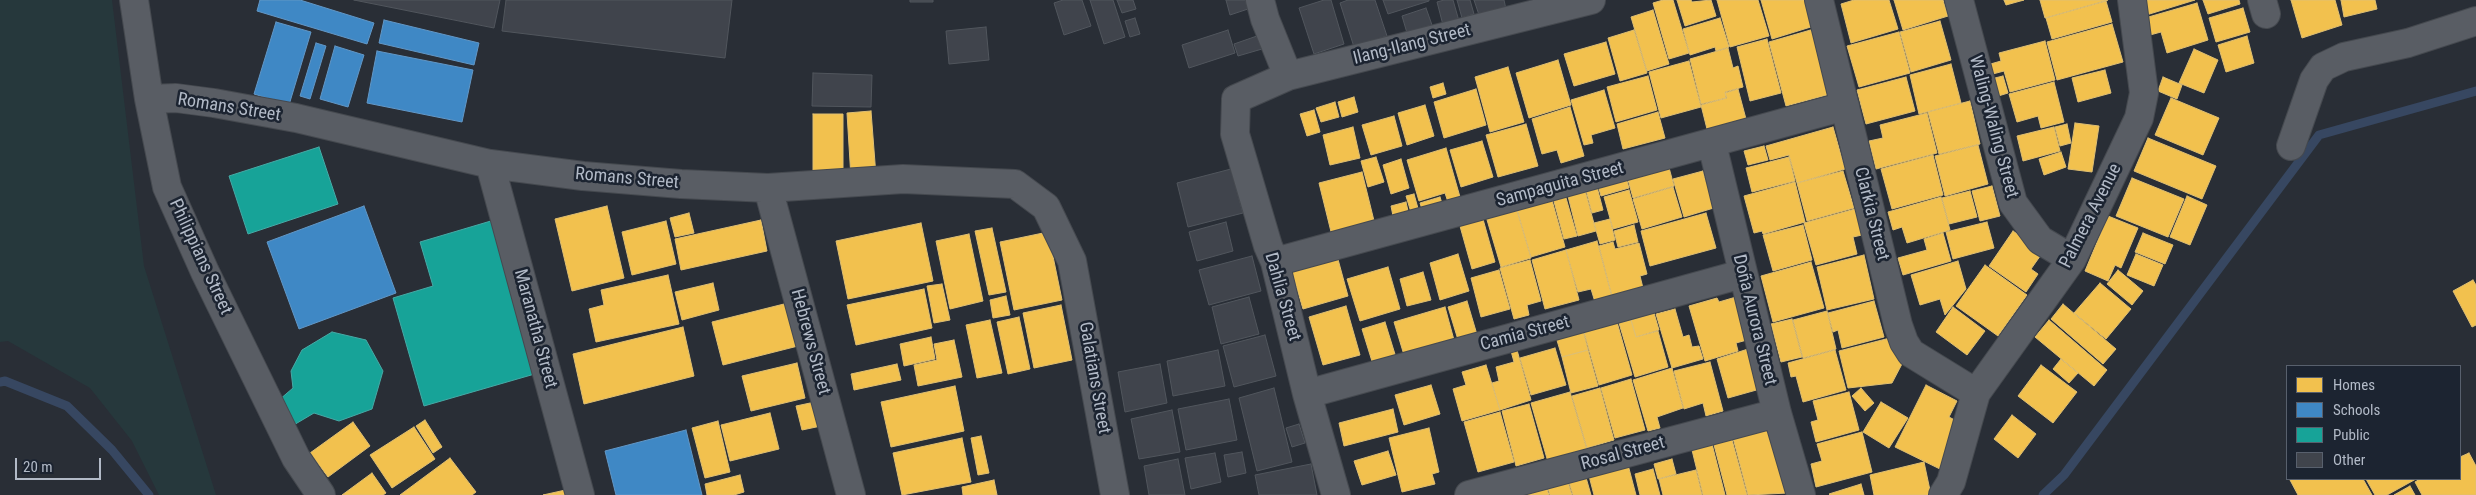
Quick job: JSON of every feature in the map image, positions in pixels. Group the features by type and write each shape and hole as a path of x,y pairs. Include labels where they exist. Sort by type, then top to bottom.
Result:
{"street":[{"name":"Philippians Street","path":"134,0 148,99 167,187 205,272 296,458 321,495"},
{"path":"1260,0 1265,19 1288,76"},
{"name":"Ilang-Ilang Street","path":"1236,99 1288,76 1591,0"},
{"name":"Clarkia Street","path":"1819,0 1898,325 1904,342 1911,352 1976,392"},
{"name":"Waling-Waling Street","path":"1959,0 2013,203 2040,240 2072,259"},
{"name":"Palmera Avenue","path":"1943,495 1951,482 1976,392 2072,259 2139,118 2144,93 2132,0"},
{"path":"2291,146 2314,80 2323,67 2344,58 2408,43 2476,21"},
{"name":"Romans Street","path":"148,99 176,98 287,117 490,164 593,177 768,188 903,179 1015,184 1046,207 1072,261"},
{"name":"Dahlia Street","path":"1236,99 1235,134 1268,246 1275,262 1307,394 1336,495"},
{"name":"Sampaguita Street","path":"1275,262 1712,144 1845,106"},
{"name":"Doña Aurora Street","path":"1712,144 1776,413 1801,495"},
{"name":"Maranatha Street","path":"490,164 580,495"},
{"name":"Hebrews Street","path":"768,188 851,495"},
{"name":"Galatians Street","path":"1072,261 1115,495"},
{"name":"Camia Street","path":"1307,394 1742,274"},
{"name":"Rosal Street","path":"1469,495 1776,413"}],"shaded area":[{"path":"0,0 112,0 144,266 216,495 159,495 132,441 90,388 8,341 0,342"}],"building: Homes":[{"path":"1673,0 1689,53 1669,59 1653,3"},
{"path":"1677,0 1691,0 1692,2 1711,0 1716,16 1685,26"},
{"path":"1717,0 1758,0 1769,36 1730,47"},
{"path":"1761,0 1807,0 1814,26 1772,39"},
{"path":"1854,0 1889,0 1898,29 1851,43 1841,4"},
{"path":"1894,0 1943,0 1948,16 1903,30"},
{"path":"2004,0 2024,0 2006,5"},
{"path":"2040,0 2108,0 2045,18"},
{"path":"2139,0 2195,0 2143,16"},
{"path":"2203,0 2239,0 2240,4 2208,14"},
{"path":"2291,0 2335,0 2342,25 2302,38"},
{"path":"2341,0 2375,0 2377,9 2344,17"},
{"path":"2106,1 2112,22 2052,39 2046,18"},
{"path":"2197,3 2208,40 2167,53 2161,32 2150,35 2145,18"},
{"path":"2243,8 2250,32 2216,42 2209,18"},
{"path":"1653,10 1669,64 1647,71 1631,17"},
{"path":"1720,18 1729,47 1716,51 1715,47 1690,55 1683,29"},
{"path":"1940,21 1951,60 1911,72 1900,32"},
{"path":"2112,24 2123,62 2057,80 2047,42"},
{"path":"1814,29 1831,94 1786,106 1769,42"},
{"path":"1634,30 1647,73 1620,81 1608,38"},
{"path":"1899,32 1910,73 1859,87 1847,46"},
{"path":"2247,36 2254,63 2226,72 2218,45"},
{"path":"1767,39 1781,93 1750,101 1737,47"},
{"path":"2045,41 2055,80 2010,92 2004,71 1989,75 1987,65 2001,61 1999,53"},
{"path":"1606,42 1615,74 1574,86 1564,54"},
{"path":"1728,48 1733,68 1738,66 1743,87 1725,92 1726,98 1701,104 1690,59"},
{"path":"2194,49 2218,60 2204,93 2179,83"},
{"path":"1558,60 1571,105 1529,118 1516,73"},
{"path":"1689,61 1701,107 1661,118 1649,72"},
{"path":"1951,64 1961,103 1919,114 1910,75"},
{"path":"1508,67 1524,122 1490,132 1475,77"},
{"path":"2105,70 2111,93 2078,102 2072,78"},
{"path":"1648,76 1657,110 1616,122 1607,87"},
{"path":"2003,76 2008,93 1995,97 1991,79"},
{"path":"1906,77 1915,111 1866,124 1857,90"},
{"path":"2163,77 2182,85 2177,99 2158,91"},
{"path":"2054,82 2064,122 2041,128 2038,116 2017,122 2009,94"},
{"path":"1443,83 1446,94 1433,98 1430,87"},
{"path":"1476,89 1486,125 1444,138 1434,102"},
{"path":"1738,89 1746,119 1707,129 1701,105 1727,98 1725,93"},
{"path":"1604,90 1615,128 1591,135 1593,143 1584,145 1571,100"},
{"path":"1354,97 1358,112 1342,117 1338,102"},
{"path":"2171,98 2219,118 2203,155 2155,135"},
{"path":"1970,101 1980,144 1939,154 1928,112"},
{"path":"1335,102 1339,117 1321,122 1316,108"},
{"path":"1425,105 1434,136 1407,145 1398,113"},
{"path":"1570,107 1584,156 1561,163 1557,150 1542,154 1532,119"},
{"path":"1314,110 1320,132 1307,136 1300,114"},
{"path":"871,111 876,176 851,178 847,113"},
{"path":"1658,112 1665,138 1623,149 1617,124"},
{"path":"1927,113 1937,153 1876,169 1869,141 1883,138 1880,125"},
{"path":"813,114 843,114 843,174 813,174"},
{"path":"1394,116 1402,146 1371,155 1362,125"},
{"path":"2075,123 2099,126 2092,172 2068,169"},
{"path":"1526,124 1538,166 1498,177 1486,135"},
{"path":"2067,124 2071,143 2060,146 2055,127"},
{"path":"1353,127 1360,158 1330,165 1323,135"},
{"path":"1833,127 1845,169 1797,183 1789,155 1770,160 1766,146"},
{"path":"2054,127 2060,151 2023,161 2017,136"},
{"path":"2148,138 2216,166 2202,199 2134,171"},
{"path":"1482,141 1493,177 1461,187 1450,150"},
{"path":"1978,145 1988,184 1945,196 1935,156"},
{"path":"1764,146 1768,160 1748,165 1744,151"},
{"path":"1446,148 1464,211 1452,214 1445,193 1419,201 1407,160"},
{"path":"2061,152 2066,167 2044,175 2039,159"},
{"path":"1933,155 1943,195 1892,209 1881,169"},
{"path":"1376,157 1384,182 1368,187 1361,161"},
{"path":"1789,157 1795,181 1752,192 1746,168"},
{"path":"1401,159 1409,188 1391,194 1383,165"},
{"path":"1668,164 1674,186 1633,198 1627,176"},
{"path":"1703,171 1706,182 1709,181 1717,207 1684,217 1673,179"},
{"path":"1843,171 1854,208 1807,221 1797,183"},
{"path":"1362,172 1377,233 1334,244 1319,183"},
{"path":"1625,174 1629,188 1601,196 1597,182"},
{"path":"2132,178 2184,199 2168,237 2116,216"},
{"path":"1795,182 1805,222 1763,234 1762,231 1754,233 1744,196"},
{"path":"1583,183 1596,231 1578,236 1566,188"},
{"path":"1596,183 1603,210 1592,213 1585,186"},
{"path":"1992,186 2000,216 1980,221 1972,191"},
{"path":"1673,187 1682,217 1642,229 1633,199"},
{"path":"1629,190 1638,222 1613,229 1604,197"},
{"path":"1564,191 1577,236 1564,239 1552,194"},
{"path":"1970,191 1977,217 1949,224 1942,198"},
{"path":"1550,193 1565,247 1531,257 1515,203"},
{"path":"1414,194 1421,219 1414,222 1406,196"},
{"path":"2187,196 2207,205 2190,245 2170,237"},
{"path":"1440,197 1445,213 1425,219 1420,203"},
{"path":"1941,197 1950,230 1907,243 1902,227 1893,230 1888,212"},
{"path":"1406,202 1408,211 1393,216 1391,206"},
{"path":"1515,204 1531,258 1501,267 1485,213"},
{"path":"607,206 624,278 572,291 555,219"},
{"path":"1855,209 1862,235 1853,237 1857,254 1816,265 1804,223"},
{"path":"1481,212 1495,262 1472,269 1458,219"},
{"path":"689,213 694,233 675,237 670,218"},
{"path":"1706,213 1716,248 1650,266 1641,231"},
{"path":"2108,216 2138,228 2121,268 2115,265 2108,281 2085,271"},
{"path":"1610,219 1615,240 1600,244 1594,223"},
{"path":"761,220 767,251 681,270 675,239"},
{"path":"666,221 676,264 632,275 622,232"},
{"path":"1987,222 1994,248 1953,259 1946,232"},
{"path":"921,223 933,281 848,299 836,241"},
{"path":"1634,225 1638,242 1618,247 1614,231"},
{"path":"1803,225 1812,260 1773,271 1763,235"},
{"path":"992,228 1006,292 989,295 975,231"},
{"path":"2013,231 2043,252 2031,269 2038,274 2026,292 1989,266"},
{"path":"1048,232 1062,300 1014,310 1000,242"},
{"path":"1943,233 1951,261 1903,275 1898,258 1927,250 1924,239"},
{"path":"2143,233 2173,245 2165,264 2135,252"},
{"path":"969,234 983,301 950,309 936,241"},
{"path":"1597,241 1612,297 1595,302 1591,289 1578,292 1566,250"},
{"path":"1613,242 1615,249 1639,243 1647,274 1640,276 1643,288 1612,296 1599,246"},
{"path":"1566,250 1579,300 1545,309 1532,260"},
{"path":"1336,252 1348,296 1303,309 1290,266"},
{"path":"1458,254 1469,291 1440,300 1430,263"},
{"path":"2136,254 2163,265 2154,286 2127,275"},
{"path":"1864,255 1874,299 1827,310 1817,267"},
{"path":"1530,260 1541,301 1527,305 1529,315 1514,319 1500,268"},
{"path":"1958,261 1966,289 1945,315 1940,299 1920,305 1911,275"},
{"path":"1811,262 1824,308 1773,322 1761,276"},
{"path":"1985,265 2027,295 1998,336 1956,306"},
{"path":"1388,267 1400,309 1360,321 1347,279"},
{"path":"1499,270 1510,309 1481,317 1471,278"},
{"path":"2118,270 2143,291 2132,305 2107,284"},
{"path":"1423,272 1431,300 1407,306 1400,279"},
{"path":"668,275 679,324 596,342 589,309 604,305 601,290"},
{"path":"2473,280 2476,285 2476,325 2472,327 2453,291"},
{"path":"713,283 719,310 682,320 675,292"},
{"path":"2100,283 2131,309 2106,339 2074,313"},
{"path":"942,284 950,320 934,323 927,286"},
{"path":"924,289 932,328 856,345 847,305"},
{"path":"1006,296 1010,315 993,318 990,300"},
{"path":"1736,297 1747,340 1736,343 1738,351 1705,361 1689,306 1717,298 1719,302"},
{"path":"1467,301 1478,338 1459,343 1448,307"},
{"path":"1874,301 1884,337 1842,348 1838,330 1833,332 1828,313"},
{"path":"788,303 798,346 723,365 712,322"},
{"path":"2063,304 2116,349 2103,364 2051,319"},
{"path":"1061,305 1072,360 1034,368 1023,313"},
{"path":"1346,306 1360,355 1323,365 1309,317"},
{"path":"1445,307 1454,340 1404,355 1394,322"},
{"path":"1953,307 1985,331 1967,355 1936,332"},
{"path":"1675,309 1683,337 1689,335 1692,347 1699,346 1703,359 1672,368 1656,314"},
{"path":"1827,311 1836,349 1803,358 1793,320"},
{"path":"1654,313 1659,330 1636,337 1631,320"},
{"path":"1019,317 1030,369 1008,374 997,322"},
{"path":"1792,319 1802,357 1781,362 1771,324"},
{"path":"990,320 1002,373 977,378 966,325"},
{"path":"1631,320 1636,337 1658,331 1668,367 1635,377 1619,323"},
{"path":"2049,320 2107,370 2094,386 2035,337"},
{"path":"1385,322 1398,364 1375,371 1362,329"},
{"path":"1617,322 1632,375 1599,385 1584,332"},
{"path":"683,327 694,376 584,404 573,354"},
{"path":"1583,330 1588,350 1562,357 1556,337"},
{"path":"931,337 935,359 904,366 900,344"},
{"path":"1890,338 1903,362 1892,383 1848,388 1839,351"},
{"path":"954,340 962,377 918,386 914,365 937,360 934,344"},
{"path":"1555,348 1566,385 1531,395 1520,358"},
{"path":"1748,349 1760,389 1728,398 1717,359"},
{"path":"1517,350 1531,400 1500,410 1492,383 1499,381 1496,367 1514,362 1511,351"},
{"path":"1588,350 1598,386 1571,393 1562,357"},
{"path":"1835,350 1846,390 1803,402 1796,376 1791,377 1788,363"},
{"path":"2061,359 2078,373 2069,383 2053,369"},
{"path":"1710,362 1723,411 1706,416 1703,403 1684,409 1674,371"},
{"path":"797,363 805,398 751,411 742,376"},
{"path":"897,364 901,380 854,390 851,374"},
{"path":"1486,365 1500,410 1462,421 1453,389 1466,385 1462,372"},
{"path":"2041,365 2077,392 2053,423 2018,396"},
{"path":"1672,368 1683,408 1657,417 1660,428 1648,431 1633,380"},
{"path":"1631,379 1645,430 1615,438 1601,388"},
{"path":"1431,385 1440,414 1404,425 1395,395"},
{"path":"1926,385 1957,401 1949,417 1964,425 1942,470 1895,447"},
{"path":"955,386 964,431 891,447 881,402"},
{"path":"1600,388 1614,440 1587,448 1572,396"},
{"path":"1861,388 1874,403 1865,411 1852,396"},
{"path":"1570,392 1587,450 1548,462 1531,403"},
{"path":"1849,392 1859,430 1816,442 1811,422 1818,420 1813,401"},
{"path":"815,402 821,426 802,430 796,406"},
{"path":"1881,402 1908,418 1889,448 1863,432"},
{"path":"1529,404 1544,458 1516,466 1502,411"},
{"path":"1393,409 1398,432 1344,446 1339,423"},
{"path":"1500,412 1514,462 1478,472 1464,422"},
{"path":"770,413 779,449 730,461 721,425"},
{"path":"2012,415 2036,434 2018,458 1994,439"},
{"path":"425,420 442,447 433,453 416,426"},
{"path":"718,421 730,472 705,478 692,428"},
{"path":"353,422 370,446 328,477 310,453"},
{"path":"414,427 435,459 392,488 370,455"},
{"path":"1429,428 1439,472 1432,474 1435,484 1402,492 1389,438"},
{"path":"1771,428 1788,493 1748,495 1733,438"},
{"path":"1862,432 1872,472 1816,487 1811,464 1822,461 1817,444"},
{"path":"981,436 989,473 978,475 971,438"},
{"path":"1731,436 1747,495 1727,495 1713,441"},
{"path":"962,438 971,482 902,495 893,453"},
{"path":"1712,444 1725,495 1703,495 1692,450"},
{"path":"1388,451 1396,475 1362,485 1354,461"},
{"path":"2469,453 2476,466 2476,495 2422,495 2415,482 2418,480 2461,480 2461,457"},
{"path":"450,458 476,492 472,495 400,495"},
{"path":"1672,459 1676,474 1658,479 1654,464"},
{"path":"1627,461 1636,495 1594,495 1588,472"},
{"path":"1924,462 1931,495 1874,495 1870,475"},
{"path":"1653,469 1660,495 1640,495 1635,474"},
{"path":"1696,470 1702,495 1663,495 1659,479"},
{"path":"372,473 386,493 383,495 342,495"},
{"path":"1585,474 1591,495 1573,495 1568,479"},
{"path":"740,475 744,492 734,495 707,495 705,484"},
{"path":"1567,479 1572,495 1550,495 1547,485"},
{"path":"994,480 997,495 963,495 962,487"},
{"path":"2290,480 2364,480 2372,495 2298,495"},
{"path":"2367,480 2414,480 2387,495 2375,495"},
{"path":"1545,483 1549,495 1526,495 1524,490"},
{"path":"1861,484 1864,495 1829,494"},
{"path":"2410,486 2415,495 2394,495"},
{"path":"570,489 571,495 543,495"}],"building: Schools":[{"path":"260,0 300,0 374,23 367,44 257,11"},
{"path":"384,20 479,43 474,65 379,43"},
{"path":"276,22 311,32 289,105 254,94"},
{"path":"316,43 326,46 310,99 300,96"},
{"path":"335,46 364,55 348,107 320,99"},
{"path":"377,51 473,70 462,122 367,103"},
{"path":"364,206 396,293 299,329 267,242"},
{"path":"686,430 702,495 616,495 605,451"}],"building: Public":[{"path":"319,147 338,204 248,234 229,176"},
{"path":"501,218 545,371 424,406 393,298 433,286 420,242"},
{"path":"332,332 366,340 383,371 372,409 339,421 314,413 292,426 279,400 293,388 291,371 302,350"}],"building: Other":[{"path":"354,0 500,0 494,28"},
{"path":"506,0 732,0 725,58 502,31"},
{"path":"910,0 933,0 933,2 910,2"},
{"path":"1063,0 1082,0 1091,26 1064,35 1054,3"},
{"path":"1090,0 1113,0 1125,37 1104,44"},
{"path":"1117,0 1133,0 1136,9 1122,13"},
{"path":"1226,0 1251,0 1254,7 1230,15"},
{"path":"1324,0 1331,0 1344,44 1314,54 1299,8"},
{"path":"1348,0 1375,0 1387,36 1354,47 1340,3"},
{"path":"1383,0 1429,0 1429,1 1388,14"},
{"path":"1453,0 1459,21 1443,25 1437,2"},
{"path":"1457,0 1470,0 1474,14 1462,18"},
{"path":"1474,0 1504,0 1506,9 1480,18"},
{"path":"1426,8 1432,25 1407,33 1402,16"},
{"path":"1135,18 1140,34 1130,37 1125,21"},
{"path":"986,27 989,60 949,64 946,31"},
{"path":"1228,30 1235,53 1189,68 1182,45"},
{"path":"1257,36 1262,49 1238,56 1234,44"},
{"path":"813,73 872,75 871,107 812,106"},
{"path":"1231,169 1243,213 1188,227 1177,183"},
{"path":"1226,222 1233,251 1197,261 1189,232"},
{"path":"1252,256 1261,291 1209,305 1199,270"},
{"path":"1249,297 1259,334 1221,344 1212,307"},
{"path":"1265,335 1276,376 1234,387 1223,346"},
{"path":"1218,350 1225,386 1173,396 1167,361"},
{"path":"1160,364 1167,403 1125,412 1118,372"},
{"path":"1274,388 1292,462 1257,471 1239,398"},
{"path":"1229,399 1237,440 1186,450 1178,409"},
{"path":"1172,410 1180,452 1139,459 1131,419"},
{"path":"1299,424 1305,443 1292,447 1286,428"},
{"path":"1242,452 1246,473 1228,477 1224,455"},
{"path":"1215,453 1221,482 1191,489 1185,458"},
{"path":"1178,459 1185,495 1149,495 1144,466"},
{"path":"1311,464 1317,495 1259,495 1255,475"}],"waterway":[{"path":"2043,495 2064,475 2319,135 2476,91"},
{"path":"0,382 5,381 67,406 112,450 149,495"}]}
